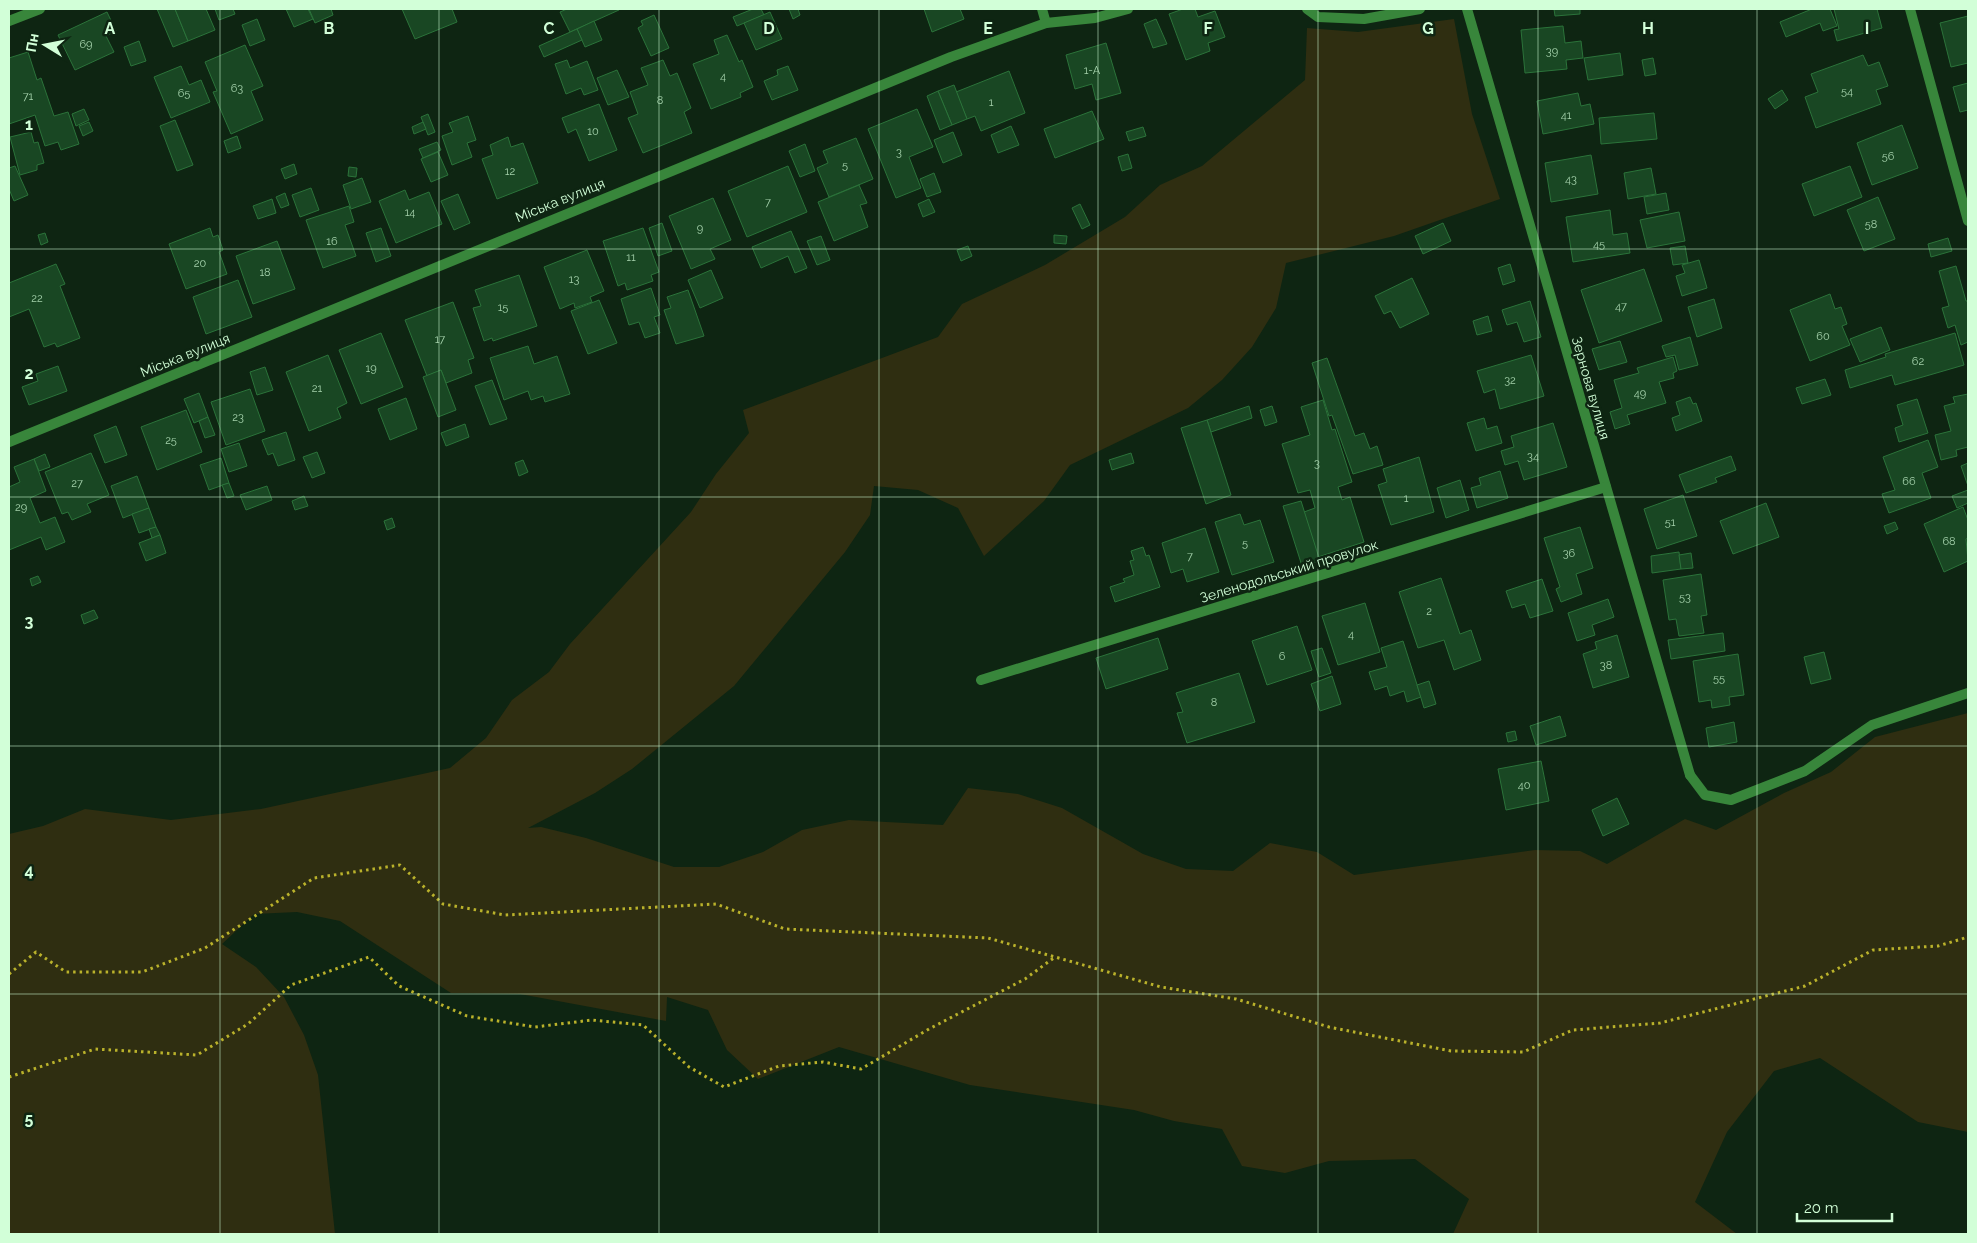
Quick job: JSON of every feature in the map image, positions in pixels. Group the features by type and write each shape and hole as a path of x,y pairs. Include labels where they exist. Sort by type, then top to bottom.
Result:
{"street":[{"path":"9,21 40,9"},
{"path":"1042,9 1046,23"},
{"name":"Міська вулиця","path":"9,442 951,57 1046,23 1095,18 1128,9"},
{"path":"1307,9 1318,17 1364,19 1420,9"},
{"name":"Зернова вулиця","path":"1466,9 1690,776 1705,795 1731,800 1805,771 1872,725 1968,693"},
{"path":"1910,9 1968,221"},
{"name":"Зеленодольський провулок","path":"981,680 1606,488"}],"path":[{"path":"9,974 36,952 66,972 142,972 205,948 314,878 400,865 443,904 505,915 716,904 784,929 988,938 1161,987 1236,999 1328,1027 1451,1051 1523,1052 1573,1030 1660,1023 1804,986 1873,950 1938,946 1968,937"},
{"path":"9,1077 95,1048 197,1055 248,1024 291,985 370,957 399,986 467,1016 535,1027 592,1020 643,1024 689,1067 724,1086 779,1066 823,1062 861,1069 929,1029 1025,979 1056,957"}],"shaded area":[{"path":"1454,19 1472,114 1500,199 1394,236 1286,263 1276,308 1252,347 1222,380 1188,408 1070,465 1044,501 984,556 958,508 918,490 874,486 870,515 845,552 734,686 632,769 595,793 528,828 541,827 586,838 674,867 719,867 763,852 802,830 849,820 943,825 968,788 1018,794 1062,808 1143,854 1186,869 1233,871 1270,843 1317,852 1354,875 1535,850 1580,851 1607,864 1685,819 1716,830 1784,793 1831,772 1875,737 1968,713 1968,1132 1918,1122 1820,1058 1774,1071 1727,1132 1695,1202 1737,1234 1453,1234 1469,1199 1415,1159 1329,1161 1285,1173 1242,1166 1222,1129 1174,1121 1134,1110 970,1085 839,1047 758,1079 727,1050 708,1010 667,997 666,1021 520,994 451,993 340,921 297,912 254,914 222,944 256,967 284,997 304,1035 318,1075 335,1234 9,1234 9,834 43,826 85,809 171,820 261,809 450,768 486,738 512,700 549,672 570,644 691,512 716,474 749,433 743,410 938,337 962,304 1045,265 1125,217 1160,185 1202,166 1305,80 1307,28 1358,32"}],"building":[{"path":"157,9 175,9 188,41 173,47"},
{"path":"175,9 206,9 215,30 188,41"},
{"path":"215,9 233,9 235,14 219,20"},
{"path":"286,9 308,9 313,19 294,27"},
{"path":"309,9 331,9 333,15 315,23"},
{"path":"402,9 452,9 457,22 415,39"},
{"path":"567,9 619,10 570,32 560,12"},
{"path":"753,9 761,9 764,15 737,26 733,17"},
{"path":"789,9 798,9 800,15 793,19"},
{"path":"924,9 960,9 964,19 932,32"},
{"path":"1183,9 1195,9 1198,17 1215,11 1225,37 1208,43 1210,51 1186,60 1169,14"},
{"path":"1554,9 1580,9 1580,14 1555,16"},
{"path":"1812,9 1830,9 1837,26 1823,31 1820,23 1786,37 1780,22"},
{"path":"1834,9 1877,9 1882,28 1837,41 1834,30 1839,29"},
{"path":"107,12 116,31 106,36 114,52 75,70 58,35"},
{"path":"770,12 782,39 756,50 744,23"},
{"path":"654,15 669,48 651,56 638,28 643,25 641,21"},
{"path":"1968,16 1968,63 1951,67 1940,23"},
{"path":"257,19 265,40 250,46 242,25"},
{"path":"1156,19 1167,44 1153,48 1144,24"},
{"path":"594,21 602,40 585,47 577,29"},
{"path":"1563,26 1565,43 1581,41 1583,58 1566,60 1567,69 1525,73 1521,30"},
{"path":"577,29 582,40 544,57 539,46"},
{"path":"727,35 739,62 742,60 753,87 740,93 741,97 711,109 693,64 719,54 714,40"},
{"path":"139,41 146,61 131,66 124,47"},
{"path":"1106,43 1121,93 1096,100 1092,84 1075,89 1066,55"},
{"path":"245,45 263,86 251,91 263,120 231,134 213,92 217,91 205,62"},
{"path":"28,52 37,80 41,78 54,116 68,112 79,144 61,150 58,142 45,146 35,115 9,124 9,58"},
{"path":"1620,53 1623,75 1588,80 1584,58"},
{"path":"1863,55 1868,66 1879,62 1888,86 1876,90 1881,104 1816,128 1805,97 1818,92 1811,74"},
{"path":"1653,58 1656,74 1645,76 1642,60"},
{"path":"567,60 570,68 587,61 598,90 584,95 581,88 566,94 555,64"},
{"path":"663,60 670,76 677,73 691,108 684,112 692,133 643,153 628,118 638,114 630,92 648,85 641,68"},
{"path":"181,66 189,85 201,80 210,102 171,118 154,77"},
{"path":"788,66 798,90 772,100 764,81 778,75 777,70"},
{"path":"617,70 629,97 608,105 597,78"},
{"path":"1009,71 1025,113 981,131 975,116 967,119 956,92"},
{"path":"1968,83 1968,110 1960,112 1953,87"},
{"path":"954,85 967,119 952,125 938,91"},
{"path":"1782,90 1788,100 1775,109 1768,99"},
{"path":"938,91 952,125 940,130 927,96"},
{"path":"1578,93 1581,106 1590,104 1594,124 1543,134 1537,101"},
{"path":"599,104 617,150 589,161 576,129 568,133 562,118"},
{"path":"84,109 89,120 76,126 72,114"},
{"path":"917,109 933,147 909,157 921,188 896,198 868,129"},
{"path":"1092,111 1104,139 1055,158 1044,129"},
{"path":"1654,113 1657,139 1601,144 1599,118"},
{"path":"428,114 435,132 428,135 421,117"},
{"path":"468,116 476,140 467,143 472,157 452,165 442,136 453,132 449,123"},
{"path":"175,120 193,165 177,171 160,126"},
{"path":"89,122 93,131 83,136 79,126"},
{"path":"423,122 426,129 414,134 412,127"},
{"path":"1902,125 1918,168 1872,185 1857,143"},
{"path":"1011,126 1019,145 998,153 991,135"},
{"path":"1143,127 1146,136 1129,141 1126,132"},
{"path":"31,132 34,143 38,142 44,163 37,165 37,170 20,175 10,137"},
{"path":"953,132 962,155 943,163 934,140"},
{"path":"237,136 241,148 228,153 224,141"},
{"path":"508,137 511,147 523,143 538,183 497,199 482,159 493,155 490,145"},
{"path":"856,138 873,179 829,197 817,168 828,163 823,151"},
{"path":"437,142 441,150 423,158 419,149"},
{"path":"805,144 815,171 800,177 789,151"},
{"path":"438,152 448,175 431,182 421,159"},
{"path":"1128,154 1132,168 1122,171 1118,157"},
{"path":"1591,155 1598,194 1551,202 1545,163"},
{"path":"294,164 297,174 285,179 281,169"},
{"path":"15,166 28,195 14,201 9,189 9,168"},
{"path":"788,166 807,212 747,237 728,191"},
{"path":"1850,166 1862,197 1814,216 1802,184"},
{"path":"349,167 357,168 356,177 348,176"},
{"path":"1651,168 1656,194 1628,199 1624,173"},
{"path":"934,173 941,192 927,197 920,179"},
{"path":"362,178 371,202 351,209 343,185"},
{"path":"859,185 867,203 860,205 868,227 834,241 818,202"},
{"path":"311,188 319,210 300,217 292,195"},
{"path":"405,190 409,200 429,192 442,224 396,243 379,201"},
{"path":"285,193 289,205 281,208 276,197"},
{"path":"1666,193 1669,210 1647,214 1644,197"},
{"path":"458,194 470,223 454,230 441,201"},
{"path":"1878,197 1895,239 1864,251 1847,210"},
{"path":"713,198 731,240 710,249 715,259 691,269 669,216"},
{"path":"272,199 276,213 258,219 253,206"},
{"path":"929,199 935,212 923,217 918,204"},
{"path":"1080,204 1090,225 1082,229 1072,208"},
{"path":"349,206 354,222 345,225 356,256 323,268 306,220"},
{"path":"1610,210 1613,235 1627,233 1630,253 1573,262 1566,217"},
{"path":"1679,212 1685,241 1647,248 1640,220"},
{"path":"662,223 672,251 658,256 649,228"},
{"path":"1443,223 1451,241 1423,254 1415,236"},
{"path":"210,228 213,237 218,235 223,250 219,252 227,274 186,289 169,244"},
{"path":"381,228 391,256 376,262 366,233"},
{"path":"643,228 659,272 651,275 653,281 627,290 625,283 618,286 603,241"},
{"path":"791,231 807,268 795,273 788,256 761,268 752,247"},
{"path":"45,233 48,242 41,245 38,235"},
{"path":"1054,235 1067,236 1066,244 1054,243"},
{"path":"821,236 830,260 817,265 807,241"},
{"path":"1948,238 1952,251 1931,257 1928,244"},
{"path":"277,241 295,289 253,304 236,256"},
{"path":"968,246 972,256 961,261 957,250"},
{"path":"1685,246 1688,263 1673,265 1670,248"},
{"path":"587,250 604,291 590,297 592,302 575,308 574,303 560,309 544,267"},
{"path":"1699,260 1707,288 1682,296 1676,276 1685,273 1682,265"},
{"path":"56,264 65,284 60,286 80,338 57,347 55,343 44,347 29,309 9,317 9,283"},
{"path":"1510,264 1515,281 1503,285 1498,268"},
{"path":"1956,266 1966,301 1968,301 1968,342 1961,345 1955,325 1948,328 1942,308 1949,306 1939,271"},
{"path":"1644,269 1662,321 1599,343 1581,290"},
{"path":"711,270 723,298 700,308 688,280"},
{"path":"519,275 537,326 493,341 492,338 484,341 473,308 481,306 475,290"},
{"path":"1412,278 1429,314 1400,328 1391,311 1384,314 1375,296"},
{"path":"238,280 252,317 206,334 193,297"},
{"path":"651,288 660,315 654,317 660,333 645,338 639,322 629,325 621,299"},
{"path":"688,290 704,336 676,344 664,310 671,308 667,297"},
{"path":"1830,294 1835,309 1841,307 1847,324 1842,326 1850,345 1810,361 1790,310"},
{"path":"1714,299 1722,328 1697,337 1688,307"},
{"path":"599,300 617,343 588,354 571,311"},
{"path":"1530,301 1541,337 1524,342 1517,322 1507,325 1502,310"},
{"path":"453,302 474,358 468,360 472,373 446,383 441,370 427,376 405,320"},
{"path":"1488,316 1492,331 1477,335 1473,321"},
{"path":"1881,327 1890,350 1860,362 1850,339"},
{"path":"381,333 403,387 361,404 339,350"},
{"path":"1955,333 1964,365 1895,385 1892,375 1850,388 1845,370 1886,357 1885,354"},
{"path":"1690,337 1698,365 1679,370 1675,355 1666,357 1662,346"},
{"path":"1620,341 1627,362 1599,370 1592,349"},
{"path":"528,346 534,364 557,356 570,394 545,402 543,396 531,400 528,391 504,400 490,358"},
{"path":"328,355 347,403 337,408 341,418 309,431 286,372"},
{"path":"1531,355 1544,396 1500,409 1495,389 1484,393 1477,371"},
{"path":"1673,357 1677,371 1673,373 1674,378 1659,382 1666,403 1627,415 1630,424 1615,429 1610,412 1622,408 1614,380 1639,373 1637,368"},
{"path":"1327,358 1355,436 1364,433 1370,449 1377,446 1383,465 1353,474 1332,415 1329,416 1312,363"},
{"path":"58,366 67,391 29,405 22,387 38,381 36,374"},
{"path":"265,367 273,390 257,395 250,372"},
{"path":"441,370 456,410 438,417 423,377"},
{"path":"1825,379 1831,395 1802,404 1796,388"},
{"path":"492,380 507,419 490,425 475,386"},
{"path":"250,389 265,431 226,445 211,402"},
{"path":"199,393 208,417 194,423 184,399"},
{"path":"1968,394 1968,447 1956,450 1957,456 1941,460 1935,435 1951,431 1944,406 1955,403 1953,397"},
{"path":"1690,397 1693,404 1696,403 1702,421 1676,431 1672,418 1680,415 1676,402"},
{"path":"406,398 417,429 390,440 378,409"},
{"path":"1917,399 1928,433 1899,442 1895,428 1903,425 1897,405"},
{"path":"1323,400 1332,430 1335,429 1352,482 1338,487 1342,500 1350,497 1364,542 1318,557 1304,512 1315,508 1310,490 1298,493 1282,444 1310,435 1301,407"},
{"path":"1249,406 1252,418 1211,432 1207,420"},
{"path":"1272,406 1277,422 1265,426 1260,410"},
{"path":"186,410 202,452 157,470 141,427"},
{"path":"208,417 215,435 205,438 199,421"},
{"path":"1484,418 1487,429 1497,426 1502,443 1476,451 1467,423"},
{"path":"1207,420 1231,495 1206,504 1181,428"},
{"path":"1553,423 1567,467 1524,480 1518,461 1505,465 1501,451 1514,447 1511,436"},
{"path":"465,424 469,437 446,446 441,433"},
{"path":"116,426 127,455 105,463 94,435"},
{"path":"286,432 295,460 278,466 273,453 268,455 262,440"},
{"path":"1928,440 1938,467 1922,473 1931,498 1889,513 1882,494 1895,490 1883,457"},
{"path":"239,443 247,466 229,472 221,449"},
{"path":"317,452 325,473 312,478 303,457"},
{"path":"91,453 109,495 87,504 91,512 72,520 68,512 62,514 45,472"},
{"path":"1131,453 1134,463 1112,470 1109,460"},
{"path":"45,454 50,467 39,471 34,459"},
{"path":"1731,456 1736,470 1715,478 1717,482 1686,493 1679,475"},
{"path":"1419,457 1434,512 1391,525 1378,485 1387,482 1383,469"},
{"path":"221,458 229,483 209,490 200,465"},
{"path":"34,459 46,491 30,498 40,523 55,517 65,542 46,550 41,537 9,550 9,487 20,482 14,467"},
{"path":"523,460 528,472 519,476 515,463"},
{"path":"1968,463 1968,486 1961,466"},
{"path":"1500,471 1508,498 1477,508 1471,488 1481,485 1479,478"},
{"path":"137,476 149,508 123,518 111,486"},
{"path":"1460,480 1469,510 1446,518 1437,488"},
{"path":"229,483 234,496 227,498 222,485"},
{"path":"267,486 272,500 246,510 240,495"},
{"path":"1968,490 1968,503 1957,508 1952,496"},
{"path":"1683,495 1697,536 1657,549 1644,509"},
{"path":"304,496 308,506 295,510 292,501"},
{"path":"1301,501 1320,561 1302,566 1283,506"},
{"path":"1766,503 1779,537 1733,554 1720,521"},
{"path":"1963,507 1968,520 1968,538 1966,539 1968,561 1944,572 1924,524"},
{"path":"149,508 156,527 139,533 132,514"},
{"path":"1240,514 1244,525 1260,520 1274,562 1232,575 1215,522"},
{"path":"392,518 395,527 387,530 384,521"},
{"path":"1895,522 1898,529 1887,534 1884,526"},
{"path":"156,527 160,535 152,538 149,529"},
{"path":"1580,527 1593,568 1576,574 1582,594 1561,602 1556,589 1560,587 1544,538"},
{"path":"1205,528 1219,572 1187,582 1183,569 1171,573 1162,543"},
{"path":"160,535 166,553 146,561 139,543"},
{"path":"1143,547 1146,556 1149,555 1160,587 1115,602 1110,587 1125,582 1123,579 1134,575 1130,561 1134,560 1131,551"},
{"path":"1679,552 1681,569 1652,573 1651,556"},
{"path":"1691,553 1693,568 1681,569 1679,555"},
{"path":"1701,574 1707,615 1701,616 1704,633 1679,636 1676,619 1669,620 1663,580"},
{"path":"38,576 41,582 32,586 30,579"},
{"path":"1441,578 1460,634 1471,630 1481,660 1454,670 1444,640 1418,648 1399,592"},
{"path":"1542,579 1553,611 1530,618 1525,604 1512,608 1506,591"},
{"path":"1608,599 1614,617 1592,625 1595,635 1577,641 1568,613"},
{"path":"1365,603 1380,652 1338,665 1322,616"},
{"path":"94,610 98,618 84,624 81,615"},
{"path":"1297,626 1312,670 1267,685 1252,641"},
{"path":"1723,633 1725,651 1671,659 1668,640"},
{"path":"1617,635 1629,677 1593,688 1583,654 1597,649 1595,642"},
{"path":"1158,638 1168,669 1106,689 1096,658"},
{"path":"1403,641 1421,697 1407,702 1404,691 1390,696 1387,686 1375,690 1369,672 1387,667 1381,648"},
{"path":"1322,648 1331,673 1319,677 1311,651"},
{"path":"1824,652 1831,679 1811,684 1804,657"},
{"path":"1738,654 1744,695 1729,697 1730,705 1712,708 1711,700 1699,702 1693,661"},
{"path":"1239,673 1255,722 1187,743 1177,713 1183,712 1176,693"},
{"path":"1332,676 1341,704 1320,711 1311,684"},
{"path":"1429,681 1436,704 1424,708 1417,685"},
{"path":"1560,716 1566,736 1536,745 1530,726"},
{"path":"1734,722 1737,742 1709,747 1706,728"},
{"path":"1515,731 1517,740 1508,742 1506,733"},
{"path":"1541,761 1549,801 1506,810 1498,769"},
{"path":"1617,798 1629,824 1603,836 1592,810"}]}
